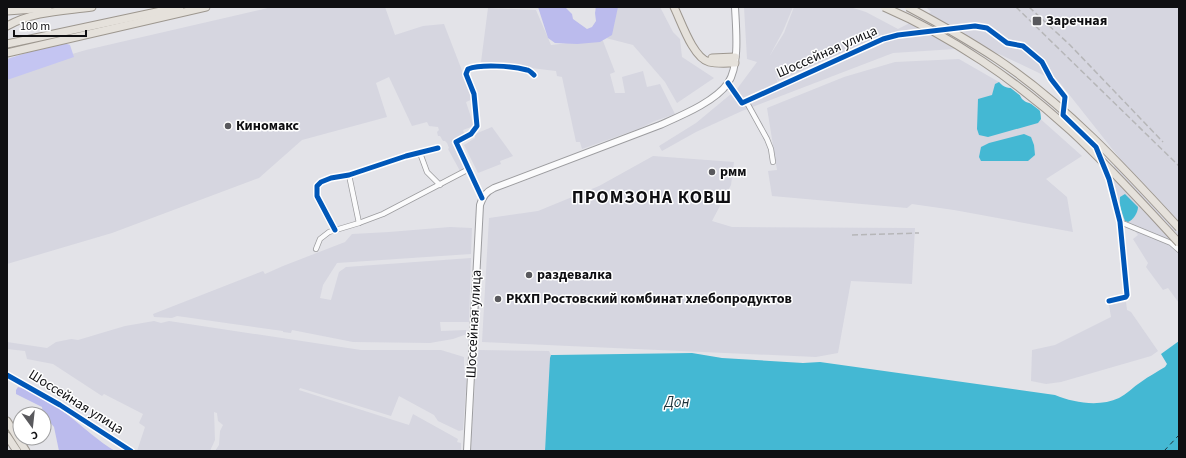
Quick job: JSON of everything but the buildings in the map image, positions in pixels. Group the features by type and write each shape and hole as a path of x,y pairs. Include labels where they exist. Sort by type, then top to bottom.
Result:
{"main road":[{"path":"7,11 64,7"},
{"path":"7,26 30,15 92,7"},
{"path":"7,44 180,7"},
{"path":"7,53 206,7"},
{"path":"674,7 700,57 709,62 735,60"},
{"path":"679,7 702,53 709,58 735,60"},
{"path":"482,198 486,192 494,188 660,125 704,103 718,93 728,83 735,60 735,7"},
{"path":"884,7 904,16 964,49 1045,108 1092,151 1179,243"},
{"path":"908,7 993,56 1052,101 1100,144 1179,228"},
{"path":"7,57 30,48"},
{"name":"Шоссейная улица","path":"467,451 482,198"},
{"path":"7,421 26,451"},
{"path":"7,436 17,451"}],"street":[{"name":"Шоссейная улица","path":"744,102 890,37 975,26 987,28 1007,43 1023,46 1043,64 1051,79 1064,97 1063,115 1096,147 1109,178 1120,222 1127,295 1126,297 1109,301"},
{"path":"482,198 456,142 470,134 477,126 475,100 466,74 468,69 474,67 494,66 528,70 534,75"},
{"path":"728,83 744,102 767,139 771,149 773,162"},
{"path":"335,230 317,196 317,186 321,182 331,178 349,175 406,156 438,148"},
{"path":"420,153 427,172 440,185"},
{"path":"316,249 320,239 325,234 383,214 469,169"},
{"path":"349,175 359,223"},
{"path":"1120,222 1171,243 1179,250"},
{"name":"Шоссейная улица","path":"7,375 60,404 131,451"}],"shaded area":[{"path":"272,7 385,7 395,35 423,26 444,24 473,99 466,102 474,126 463,130 465,136 451,142 466,167 460,171 448,149 447,143 443,141 440,136 438,136 438,127 429,126 427,122 412,126 389,77 376,83 387,117 302,140 259,178 112,233 7,264 7,73 86,50"},
{"path":"538,7 565,7 572,14 573,19 587,29 592,27 596,21 596,7 618,7 612,35 600,42 577,44 555,43 548,38"},
{"path":"595,7 660,7 673,32 680,39 682,57 714,78 677,103 665,82 633,45 606,38"},
{"path":"744,7 793,7 783,31 769,57 784,33 794,7 850,7 866,12 898,29 931,12 926,7 1177,7 1179,9 1179,303 1168,288 1163,290 1146,267 1148,263 1133,239 1138,235 1129,223 1120,218 1108,172 1121,160 1060,83 999,54 955,49 893,53 742,111 696,132 662,151 659,146 696,123 737,89 757,62 747,59","holes":["887,33 778,83 774,72 778,81"]},
{"path":"488,8 536,10 551,45 601,39 615,72 610,74 615,93 625,93 622,77 643,71 647,87 660,84 675,114 582,149 580,142 576,142 562,77 557,76 556,71 481,62"},
{"path":"60,44 70,45 74,57 7,80 7,59"},
{"path":"959,59 999,82 1082,156 1046,179 1067,197 1073,232 954,210 912,204 907,208 772,196 768,171 777,170 767,108 844,77 895,62"},
{"path":"492,127 513,156 500,161 501,164 478,173 464,145 475,138 475,134"},
{"name":"РКХП Ростовский комбинат хлебопродуктов","path":"653,156 734,162 731,185 712,221 732,227 915,228 912,284 851,281 838,353 816,357 482,342 489,218 538,211 599,186"},
{"path":"450,227 472,228 471,254 337,263 323,285 320,298 331,300 339,272 346,267 471,258 469,322 440,322 441,331 466,330 467,334 453,339 430,343 353,342 292,330 291,333 177,316 172,318 154,317 153,314 263,271 265,274 345,242 352,234"},
{"path":"1126,302 1127,310 1131,312 1158,351 1151,356 1061,382 1046,384 1031,381 1032,350 1055,345 1111,317 1109,305"},
{"path":"154,321 161,323 169,321 361,350 441,350 464,357 464,370 467,373 463,430 459,431 438,421 434,415 399,396 391,416 300,388 299,390 409,425 413,414 458,439 457,442 461,443 461,451 215,451 219,445 220,431 223,425 218,421 217,413 214,412 215,440 210,451 137,451 145,427 139,423 143,414 104,394 102,396 53,364 27,359 25,351 7,349 7,342 47,348 56,342 71,339 78,340 125,326"},
{"path":"479,350 549,351 551,355 545,451 471,451 476,365"},
{"path":"18,387 31,392 57,406 115,451 59,451 54,427 52,425 52,406 40,406 16,394"}],"water":[{"path":"999,82 1006,87 1015,88 1022,99 1037,106 1041,113 1041,119 1038,123 988,137 979,135 977,129 978,99 992,95 995,84"},
{"path":"1024,134 1031,137 1034,145 1035,155 1028,161 981,161 979,157 981,147 989,143"},
{"path":"1125,194 1138,207 1135,216 1128,222 1125,221 1120,203 1120,197"},
{"name":"Дон","path":"1179,341 1179,451 545,451 551,355 692,353 722,358 803,363 820,362 1055,395 1079,402 1095,403 1112,401 1125,395 1135,386 1165,367 1167,364 1161,354"}],"pier":[{"path":"1008,86 1015,86 1021,91 1024,97 1035,102 1043,113"}],"ferry route":[{"path":"1164,451 1179,435"}],"railway":[{"path":"1016,7 1179,166"},
{"path":"1029,7 1070,45 1163,142"},
{"path":"852,235 919,233"}],"cycle path":[{"path":"728,83 742,103 883,39 898,35 975,26 987,28 1007,43 1023,46 1042,62 1051,79 1065,97 1063,115 1096,147 1109,179 1120,222 1127,295 1126,297 1109,301"},
{"path":"482,198 456,142 471,134 477,126 474,94 466,74 468,69 481,66 505,67 528,70 534,75"},
{"path":"335,230 317,196 317,186 321,182 331,178 349,175 406,156 438,148"},
{"path":"7,375 60,405 131,451"}],"place":[{"name":"Заречная","path":"1037,21"},
{"name":"Киномакс","path":"228,126"},
{"name":"рмм","path":"712,172"},
{"name":"раздевалка","path":"529,275"},
{"name":"РКХП Ростовский комбинат хлебопродуктов","path":"498,299"}],"district":[{"name":"ПРОМЗОНА КОВШ","path":"652,197"}]}
